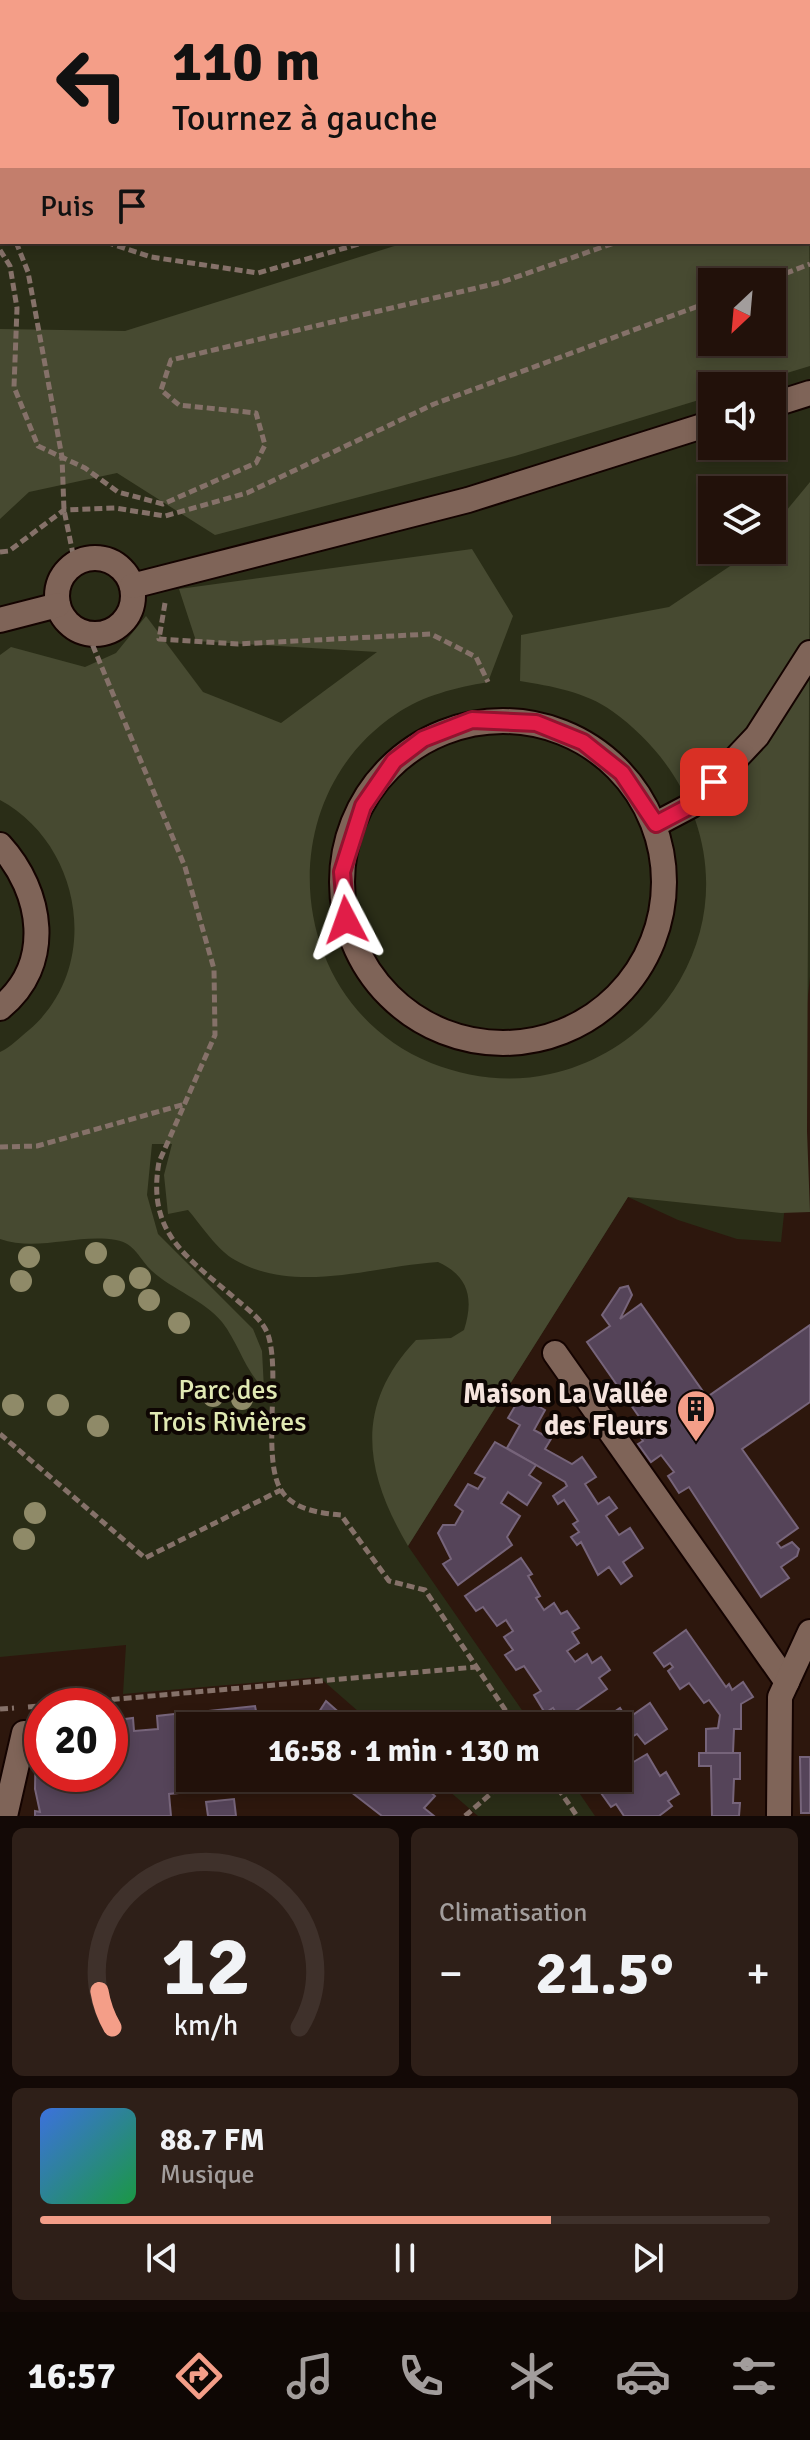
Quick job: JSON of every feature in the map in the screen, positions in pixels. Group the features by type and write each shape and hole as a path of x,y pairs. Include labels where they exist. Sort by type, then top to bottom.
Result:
{"street":[{"path":"786,401 810,393"},
{"path":"132,586 468,500 698,427"},
{"path":"86,559 109,561 127,575 132,586 131,611 124,622 101,634 88,634 69,624 58,605 60,581 75,564 86,559"},
{"path":"0,620 58,605"},
{"path":"656,824 692,805 757,736 810,653"},
{"path":"472,720 536,723 583,742 622,773 656,824 664,860 663,900 652,935 632,977 606,1011 568,1032 522,1043 482,1040 441,1028 396,1007 364,965 346,920 342,872 363,806 394,761 423,739 472,720"},
{"path":"0,845 18,865 34,899 39,936 27,975 11,1000 0,1008"},
{"path":"555,1353 787,1682"},
{"path":"779,1816 780,1697 810,1632"},
{"path":"5,1816 24,1733"}],"path":[{"path":"17,244 28,272 62,457 64,510 75,564"},
{"path":"112,244 151,257 258,273 359,244"},
{"path":"0,250 10,266 17,308 14,387 38,446 85,468 118,492 163,504 256,463 265,445 256,413 179,405 161,390 171,360 502,282 611,244"},
{"path":"786,273 810,264"},
{"path":"0,552 9,551 64,510 115,508 165,516 247,493 434,404 698,306"},
{"path":"170,577 159,639 238,644 431,634 476,657 488,682"},
{"path":"88,634 185,867 214,969 215,1035 159,1162 155,1183 157,1210 181,1250 256,1316 268,1335 274,1367 273,1444 281,1490 293,1502 310,1510 341,1515 389,1581 425,1590 507,1712"},
{"path":"0,1147 37,1146 185,1104"},
{"path":"0,1434 145,1558 281,1490"},
{"path":"0,1709 477,1667"},
{"path":"465,1816 493,1792"},
{"path":"561,1792 577,1816"}],"green space":[{"name":"Parc des Trois Rivières","path":"0,244 810,244 810,977 781,1242 737,1239 678,1220 628,1197 408,1546 523,1712 359,1712 319,1677 128,1694 128,1688 123,1688 126,1645 0,1657"},
{"path":"401,244 809,244 810,366 786,373 698,372 698,400 515,456 215,535 117,473 29,492 0,519 0,329 125,331"},
{"path":"810,482 807,1131 810,1212 781,1213 628,1197 408,1546 393,1519 375,1466 372,1441 374,1415 382,1390 396,1365 416,1340 451,1338 464,1330 468,1299 457,1274 438,1262 335,1276 283,1276 235,1260 222,1250 188,1210 168,1214 164,1175 172,1144 152,1144 147,1195 158,1234 253,1329 262,1351 264,1389 215,1314 152,1271 137,1252 123,1242 102,1238 29,1244 0,1239 0,1052 29,1030 52,1004 67,974 74,941 73,908 65,875 50,846 28,820 0,800 0,655 11,647 85,667 116,653 146,616 203,692 281,723 377,652 196,641 179,589 472,549 513,616 488,682 440,693 407,707 355,751 327,797 312,847 311,899 322,949 346,996 383,1035 431,1063 460,1072 490,1078 535,1077 570,1068 608,1052 656,1013 680,980 696,943 705,906 706,869 699,833 686,798 667,766 642,736 602,704 568,691 520,681 521,635 669,607 733,564 786,564 786,511"},
{"path":"450,1792 579,1792 595,1816 478,1816"}],"building":[{"name":"Maison La Vallée des Fleurs","path":"628,1286 632,1295 620,1319 641,1304 707,1397 810,1325 810,1402 742,1449 798,1528 777,1543 781,1548 792,1542 799,1549 797,1556 781,1567 789,1578 761,1597 689,1487 679,1493 668,1476 674,1472 661,1455 651,1462 638,1444 643,1441 634,1427 642,1421 587,1342 610,1326 602,1315 620,1288"},
{"path":"521,1396 545,1410 534,1430 551,1439 545,1449 572,1464 582,1457 596,1477 585,1484 598,1504 609,1497 617,1508 606,1516 619,1535 630,1528 643,1548 623,1562 632,1576 621,1584 609,1567 598,1575 581,1542 577,1545 571,1537 579,1532 573,1524 578,1521 564,1500 558,1504 553,1496 567,1486 565,1482 507,1448 520,1425 508,1418"},
{"path":"495,1442 536,1465 529,1475 541,1483 527,1505 508,1492 501,1503 520,1516 507,1537 512,1545 458,1585 443,1564 451,1559 438,1533 443,1525 455,1525 463,1511 455,1505 468,1484 478,1489 485,1478 475,1473"},
{"path":"521,1558 532,1574 528,1576 544,1610 554,1603 561,1614 567,1611 579,1628 572,1632 579,1643 567,1651 575,1662 587,1654 592,1663 601,1657 610,1670 599,1678 607,1689 574,1712 555,1712 553,1708 544,1712 534,1695 541,1691 524,1666 516,1670 505,1655 513,1650 504,1637 513,1631 506,1620 497,1626 483,1607 476,1611 465,1596"},
{"path":"686,1630 726,1687 729,1684 732,1690 743,1682 753,1697 741,1704 741,1729 734,1729 733,1753 706,1753 706,1729 718,1728 720,1715 709,1700 704,1703 689,1683 680,1689 668,1671 673,1667 670,1663 664,1667 654,1653"},
{"path":"326,1701 339,1712 319,1712"},
{"path":"650,1703 667,1729 645,1744 637,1734 632,1737 632,1716"},
{"path":"255,1706 256,1712 200,1712"},
{"path":"176,1714 178,1793 169,1794 171,1816 35,1816 35,1811 40,1812 36,1792 128,1792 128,1719 133,1718 134,1731 158,1729 157,1716"},
{"path":"699,1753 740,1753 740,1779 734,1779 733,1803 740,1803 739,1816 712,1816 711,1766 699,1766"},
{"path":"647,1754 660,1776 666,1772 679,1794 668,1801 672,1806 659,1816 624,1816 616,1804 611,1807 600,1792 632,1792 632,1763"},
{"path":"800,1757 810,1757 810,1813 801,1813"},
{"path":"351,1792 430,1792 435,1796 424,1808 434,1816 382,1816"},
{"path":"234,1799 236,1816 208,1816 206,1802"}],"place":[{"name":"Maison La Vallée des Fleurs","path":"696,1443"}],"route":[{"path":"346,920 342,872 363,806 394,761 423,739 472,720 536,723 583,742 622,773 656,824 692,805 714,782"}]}
